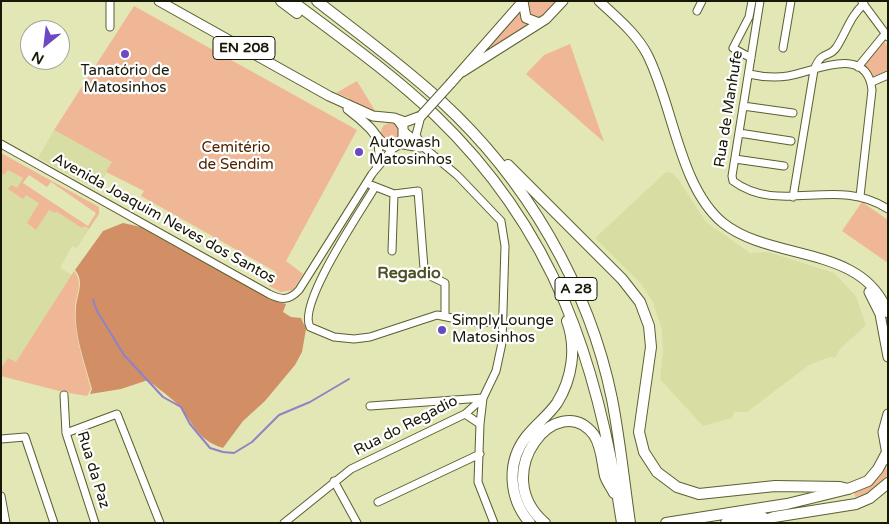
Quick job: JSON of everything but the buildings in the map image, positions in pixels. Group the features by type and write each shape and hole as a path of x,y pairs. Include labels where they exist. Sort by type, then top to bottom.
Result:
{"highway":[{"path":"281,1 375,65"},
{"name":"A 28","path":"292,1 430,110 487,171 534,238 567,305 591,370 600,403 618,500 624,516 630,523"},
{"name":"A 28","path":"317,1 432,93 492,154 542,225 570,276 585,310 612,399 624,516"},
{"path":"492,154 504,162 622,279 640,302 649,326 651,347 639,432 644,452 657,472 677,487 700,494 775,486 840,487 848,489"},
{"path":"530,523 515,498 513,470 522,443 553,408 567,382 572,355 570,332 563,310 567,305"},
{"path":"545,523 528,501 524,489 523,473 526,460 537,440 546,430 558,423 580,424 594,435 606,477 618,500"},
{"path":"666,523 787,504 848,489 868,481 887,457"},
{"path":"756,523 774,517 856,504 870,498 888,483"},
{"path":"726,523 774,517"}],"main road":[{"name":"EN 208","path":"159,1 329,96"},
{"path":"523,1 526,18 539,23"},
{"path":"329,96 361,119 384,146 401,139 523,1"},
{"path":"462,72 539,23 562,1"},
{"path":"599,1 635,36 646,53 694,184 708,208 724,223 746,236 849,269 863,279 882,301 888,313"},
{"path":"329,96 373,116 408,122 422,116"},
{"path":"377,139 378,123 385,118"},
{"path":"398,120 401,139"},
{"path":"829,262 853,276 872,296 880,314 888,357"},
{"path":"887,457 884,442 884,425 888,414"},
{"path":"884,442 888,432"}],"street":[{"path":"110,1 110,27"},
{"path":"697,11 702,1"},
{"path":"751,58 733,48 749,16 752,1"},
{"name":"Rua de Manhufe","path":"760,1 732,176 736,183 770,195 793,197 834,193 860,196 888,208"},
{"path":"783,48 790,1"},
{"path":"793,197 814,70 821,56 836,48 854,14 863,2 887,35 858,67"},
{"path":"749,74 776,77 843,62 858,67 872,82 860,196"},
{"path":"872,82 888,75"},
{"path":"743,106 793,114"},
{"name":"Rua do Regadio","path":"422,116 416,135 428,152"},
{"path":"739,133 791,141"},
{"name":"Avenida Joaquim Neves dos Santos","path":"372,174 378,159 377,139"},
{"name":"Rua do Regadio","path":"401,139 428,152"},
{"name":"Rua do Regadio","path":"284,523 334,481 384,452 464,414 484,398 492,382 499,359 502,323 506,246 501,221 457,175 428,152 401,139"},
{"name":"Avenida Joaquim Neves dos Santos","path":"1,144 269,294 282,299 292,297 299,290 366,182 401,139"},
{"path":"735,158 784,166"},
{"path":"366,182 394,194 418,191 424,268 426,274 445,283 445,316"},
{"path":"375,187 320,278 308,324 316,330 334,336 354,339 370,337 436,315 471,322 502,323"},
{"path":"392,251 394,194"},
{"name":"Rua da Paz","path":"64,395 66,433 95,523"},
{"path":"370,406 484,398 480,424 478,482 494,523"},
{"path":"66,433 117,414 160,523"},
{"path":"464,414 480,424"},
{"path":"1,439 25,437 54,523"},
{"path":"378,502 480,454"},
{"path":"334,481 357,523"},
{"path":"1,496 6,523"}],"shaded area":[{"path":"54,130 112,162 97,190 38,158"},
{"path":"8,170 23,178 20,183 89,229 77,248 72,246 60,268 72,275 16,363 8,358 1,368 1,173 4,175"},
{"path":"666,172 672,173 678,179 706,222 750,253 768,252 834,273 856,296 866,325 840,349 835,358 830,357 809,365 747,412 734,412 732,418 703,426 660,379 663,350 662,330 653,302 641,284 595,238"},
{"path":"123,223 141,227 273,300 286,304 283,312 291,317 301,318 306,329 302,352 295,365 265,401 243,421 223,448 206,440 176,403 148,380 121,389 90,394 92,389 77,328 76,308 80,279 75,270 103,231"}],"green space":[{"path":"529,1 557,1 543,17 536,18 529,14"},
{"name":"Cemitério de Sendim","path":"134,6 357,130 286,261 303,274 293,290 281,292 269,286 276,272 141,196 144,191 106,172 112,162 54,130"},
{"path":"520,9 531,23 492,48 488,43"},
{"path":"884,41 888,46 888,72 873,78 863,65"},
{"path":"570,44 604,142 526,74 544,55"},
{"path":"357,81 377,114 336,93"},
{"path":"390,123 396,126 399,132 396,138 390,141 384,138 381,132 384,126"},
{"path":"1,153 99,207 99,214 89,229 84,226 82,228 56,211 55,213 49,210 36,230 27,223 39,203 26,195 23,199 8,189 11,185 17,188 23,178 8,170 4,175 1,173","holes":["29,175 47,187 51,182 96,213 88,226 23,183"]},
{"path":"862,202 888,220 888,263 842,231"},
{"path":"74,271 79,280 75,308 76,329 91,389 87,396 63,392 1,376 1,368 8,358 16,362"},
{"path":"885,463 888,475 870,492 855,497 854,489"}],"waterway":[{"path":"93,300 97,311 124,355 163,397 181,407 190,424 210,448 234,453 252,442 279,415 310,402 349,379"}],"place":[{"name":"Tanatório de Matosinhos","path":"125,54"},
{"name":"Autowash Matosinhos","path":"359,152"},
{"name":"SimplyLounge Matosinhos","path":"442,330"}],"district":[{"name":"Regadio","path":"409,274"}]}
